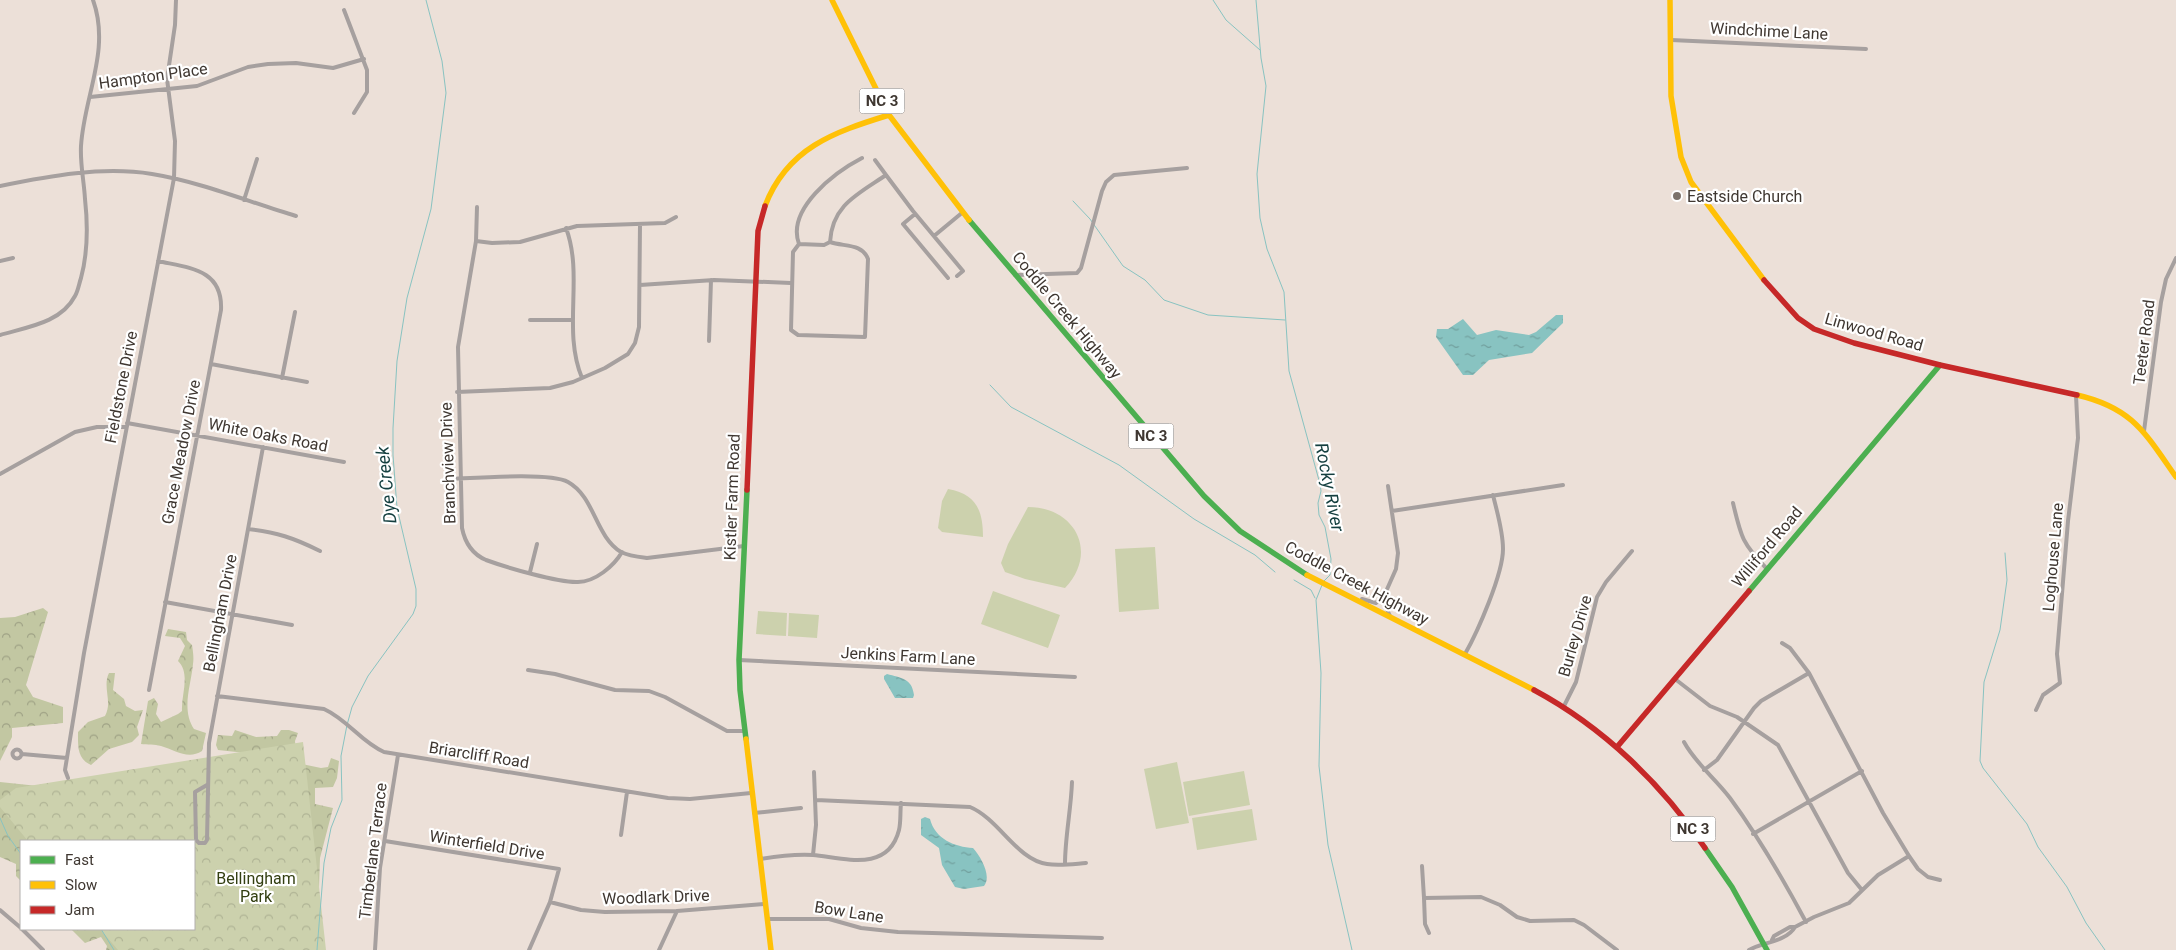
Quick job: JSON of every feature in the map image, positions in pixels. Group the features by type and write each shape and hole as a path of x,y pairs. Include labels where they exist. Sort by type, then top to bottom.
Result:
{"street":[{"path":"0,335 55,318 66,309 76,295 86,260 87,212 81,173 83,129 99,54 99,25 93,0"},
{"name":"Fieldstone Drive","path":"68,778 65,770 84,653 174,178 175,141 168,89 168,71 175,25 176,0"},
{"name":"Coddle Creek Highway","path":"832,0 889,115 963,212 1204,496 1240,531 1296,569 1564,706 1616,747 1637,766 1689,824 1714,857 1761,947 1767,950"},
{"name":"Linwood Road","path":"1670,0 1671,96 1681,157 1691,182 1773,292 1798,318 1814,329 1847,341 1940,365 2114,405 2126,412 2144,432 2176,477"},
{"path":"344,10 364,59 368,75 367,92 354,113"},
{"name":"Windchime Lane","path":"1671,40 1866,48"},
{"name":"Hampton Place","path":"90,97 197,86 248,68 268,64 296,63 332,68 364,59"},
{"name":"Kistler Farm Road","path":"771,950 751,793 740,690 739,660 758,231 770,193 781,175 804,151 827,136 889,115"},
{"path":"830,242 839,246 859,248 863,250 868,259 865,337 794,334 790,326 793,252 799,244 796,231 805,209 826,181 862,158"},
{"path":"244,200 257,159"},
{"path":"875,160 915,214 963,271 957,276"},
{"path":"1016,275 1077,273 1102,191 1106,182 1114,175 1187,168"},
{"path":"0,186 37,178 81,173 150,174 174,178 296,216"},
{"path":"830,242 831,228 839,211 886,175"},
{"name":"Branchview Drive","path":"477,207 476,241 458,348 462,528 469,547 479,557 486,560 562,580 578,582 587,581 606,569 618,560 622,552"},
{"path":"934,236 963,212"},
{"path":"915,214 903,224 948,278"},
{"path":"476,241 492,243 520,242 566,228 665,223 676,217"},
{"path":"458,392 550,388 582,378 605,368 628,354 635,344 639,327 640,224"},
{"path":"566,228 571,240 574,260 574,356 582,378"},
{"path":"799,244 824,245 830,242"},
{"path":"0,261 13,258"},
{"name":"Teeter Road","path":"2144,432 2163,294 2166,279 2176,258"},
{"name":"Grace Meadow Drive","path":"149,690 222,299 219,289 205,273 158,261"},
{"path":"709,341 711,280"},
{"path":"640,285 711,280 791,283"},
{"path":"282,378 294,312"},
{"path":"530,320 573,320"},
{"path":"211,364 307,382"},
{"name":"Williford Road","path":"1616,747 1940,365"},
{"name":"Loghouse Lane","path":"2036,710 2043,695 2060,683 2057,654 2068,521 2078,438 2076,395"},
{"name":"White Oaks Road","path":"0,474 75,432 97,427 127,425 197,435 344,462"},
{"name":"Bellingham Drive","path":"207,785 195,792 196,840 200,843 204,843 207,840 208,743 263,447"},
{"path":"449,479 553,477 566,481 576,487 584,496 610,542 622,552 648,558 744,546"},
{"path":"1392,511 1563,485"},
{"path":"1356,600 1362,599 1376,603 1384,596 1398,561 1388,486"},
{"path":"1465,654 1476,635 1501,563 1503,548 1493,495"},
{"path":"1732,503 1741,537 1748,549 1767,569"},
{"path":"248,529 274,532 292,537 320,550"},
{"path":"530,572 537,544"},
{"name":"Burley Drive","path":"1564,706 1576,682 1597,597 1606,582 1632,551"},
{"path":"1384,596 1386,609 1391,618"},
{"path":"166,602 292,625"},
{"path":"1782,643 1798,656 1809,673 1883,813 1909,856 1918,869 1928,877 1940,880"},
{"name":"Jenkins Farm Lane","path":"739,660 1075,677"},
{"path":"528,670 555,674 615,690 649,691 665,697 727,731 745,731"},
{"path":"1704,770 1717,760 1761,700 1809,673"},
{"path":"1675,679 1710,706 1737,717 1778,745 1848,873 1862,890"},
{"name":"Briarcliff Road","path":"217,696 324,709 339,716 371,746 384,752 627,792 690,799 751,793"},
{"path":"1684,742 1692,757 1729,798 1783,880 1806,922"},
{"path":"22,754 67,758"},
{"name":"Timberlane Terrace","path":"375,950 376,910 398,754"},
{"path":"1753,834 1862,771"},
{"path":"813,855 816,825 814,772"},
{"path":"1065,864 1065,844 1072,782"},
{"path":"620,835 627,792"},
{"path":"816,800 970,807 989,819 1029,857 1046,864 1086,863"},
{"path":"760,859 782,855 813,855 862,861 880,856 888,849 899,830 901,804"},
{"path":"754,813 801,808"},
{"name":"Winterfield Drive","path":"385,842 559,869 550,902 529,950"},
{"path":"1749,950 1776,940 1792,932 1796,927 1849,903 1887,868 1909,856"},
{"path":"1422,866 1425,924 1429,933"},
{"path":"1424,898 1480,897 1500,905 1517,917 1530,921 1574,920 1584,924 1616,950"},
{"name":"Woodlark Drive","path":"550,902 581,910 605,912 677,911 764,904"},
{"path":"0,910 20,926"},
{"path":"659,950 677,911"},
{"name":"Bow Lane","path":"767,919 829,919 861,928 898,932 1102,938"},
{"path":"24,930 43,950"}],"green space":[{"path":"948,489 965,495 976,505 983,527 983,537 942,532 938,528 942,501"},
{"path":"1028,507 1044,509 1058,515 1069,523 1077,534 1081,547 1080,560 1075,574 1065,588 1025,579 1005,572 1001,563 1008,544"},
{"path":"1155,547 1159,609 1119,612 1115,549"},
{"path":"993,591 1060,615 1048,648 981,624"},
{"path":"43,608 48,612 26,685 33,697 63,707 63,723 12,728 12,737 0,761 0,618 15,617"},
{"path":"758,611 787,613 786,636 756,634"},
{"path":"789,613 819,615 817,638 788,636"},
{"path":"168,629 186,632 187,640 192,645 193,662 187,705 188,714 194,729 206,733 202,751 197,754 182,753 159,745 141,744 148,701 154,698 158,704 156,714 161,722 182,711 185,678 182,666 178,661 185,646 180,638 165,636"},
{"path":"109,673 115,673 113,690 124,699 126,706 135,711 143,710 137,727 139,735 132,742 109,749 91,765 81,756 78,747 78,732 88,722 105,716 108,705 107,678"},
{"path":"235,730 256,737 277,736 281,730 289,730 298,733 295,741 297,763 321,768 328,767 331,758 339,761 337,778 333,787 315,788 315,804 333,808 320,858 318,917 255,754 218,750 216,745 218,735 232,736"},
{"name":"Bellingham Park","path":"303,742 326,950 118,950 101,930 195,930 195,840 27,840 0,807 0,800 16,788"},
{"path":"1177,762 1189,823 1156,829 1144,769"},
{"path":"1244,771 1250,805 1189,816 1183,782"},
{"path":"0,782 57,788 38,840 20,840 20,880 16,876 16,864 0,857"},
{"path":"1252,809 1257,840 1197,850 1192,818"},
{"path":"72,930 134,930 152,950 106,950 107,946 101,937 85,943"}],"water":[{"path":"1556,315 1563,315 1563,323 1532,353 1489,360 1473,375 1463,375 1436,337 1437,329 1448,329 1463,319 1477,335 1496,330 1529,335 1536,332"},
{"path":"887,674 908,682 913,689 913,698 895,698 884,679 884,676"},
{"path":"925,817 930,819 936,832 947,841 959,846 973,848 982,861 986,872 987,877 984,886 964,889 955,887 942,865 939,848 921,835 921,819"}],"waterway":[{"name":"Dye Creek","path":"317,950 324,863 331,828 342,800 341,756 352,707 368,676 413,614 416,606 416,589 397,508 393,428 397,361 407,298 431,209 446,93 442,61 426,0"},
{"path":"1213,0 1226,20 1260,50"},
{"name":"Rocky River","path":"1256,0 1261,58 1266,86 1257,174 1260,218 1267,249 1284,292 1289,371 1320,484 1319,515 1325,527 1331,559 1330,575 1324,581"},
{"path":"1073,201 1090,219 1123,266 1145,280 1164,300 1208,315 1285,320"},
{"path":"990,385 1011,407 1119,465 1194,519 1255,555 1275,572"},
{"path":"2005,553 2007,580 2000,630 1984,682 1980,761 1983,768 2027,824 2038,847 2067,887 2086,923 2105,950"},
{"path":"1294,580 1311,590 1315,598"},
{"name":"Rocky River","path":"1322,585 1316,600 1321,673 1319,766 1328,845 1352,950"},
{"path":"0,818 8,836 20,853"},
{"path":"102,930 114,950"}],"traffic: fast":[{"path":"969,220 1204,496 1240,531 1307,575"},
{"path":"1749,591 1940,365"},
{"path":"746,739 740,690 739,660 747,490"},
{"path":"1705,848 1732,887 1767,950"}],"traffic: slow":[{"path":"832,0 889,115 969,220"},
{"path":"1670,0 1671,96 1681,157 1691,182 1764,280"},
{"path":"765,206 774,186 799,156 831,136 889,115"},
{"path":"2077,395 2112,407 2136,424 2176,477"},
{"path":"1307,575 1534,690"},
{"path":"746,739 771,950"}],"traffic: jam":[{"path":"747,490 758,231 765,206"},
{"path":"1764,280 1798,318 1814,329 1854,343 1940,365 2077,395"},
{"path":"1617,747 1749,591"},
{"path":"1534,690 1584,721 1629,759 1670,802 1705,848"}],"place":[{"name":"Eastside Church","path":"1677,196"}]}
